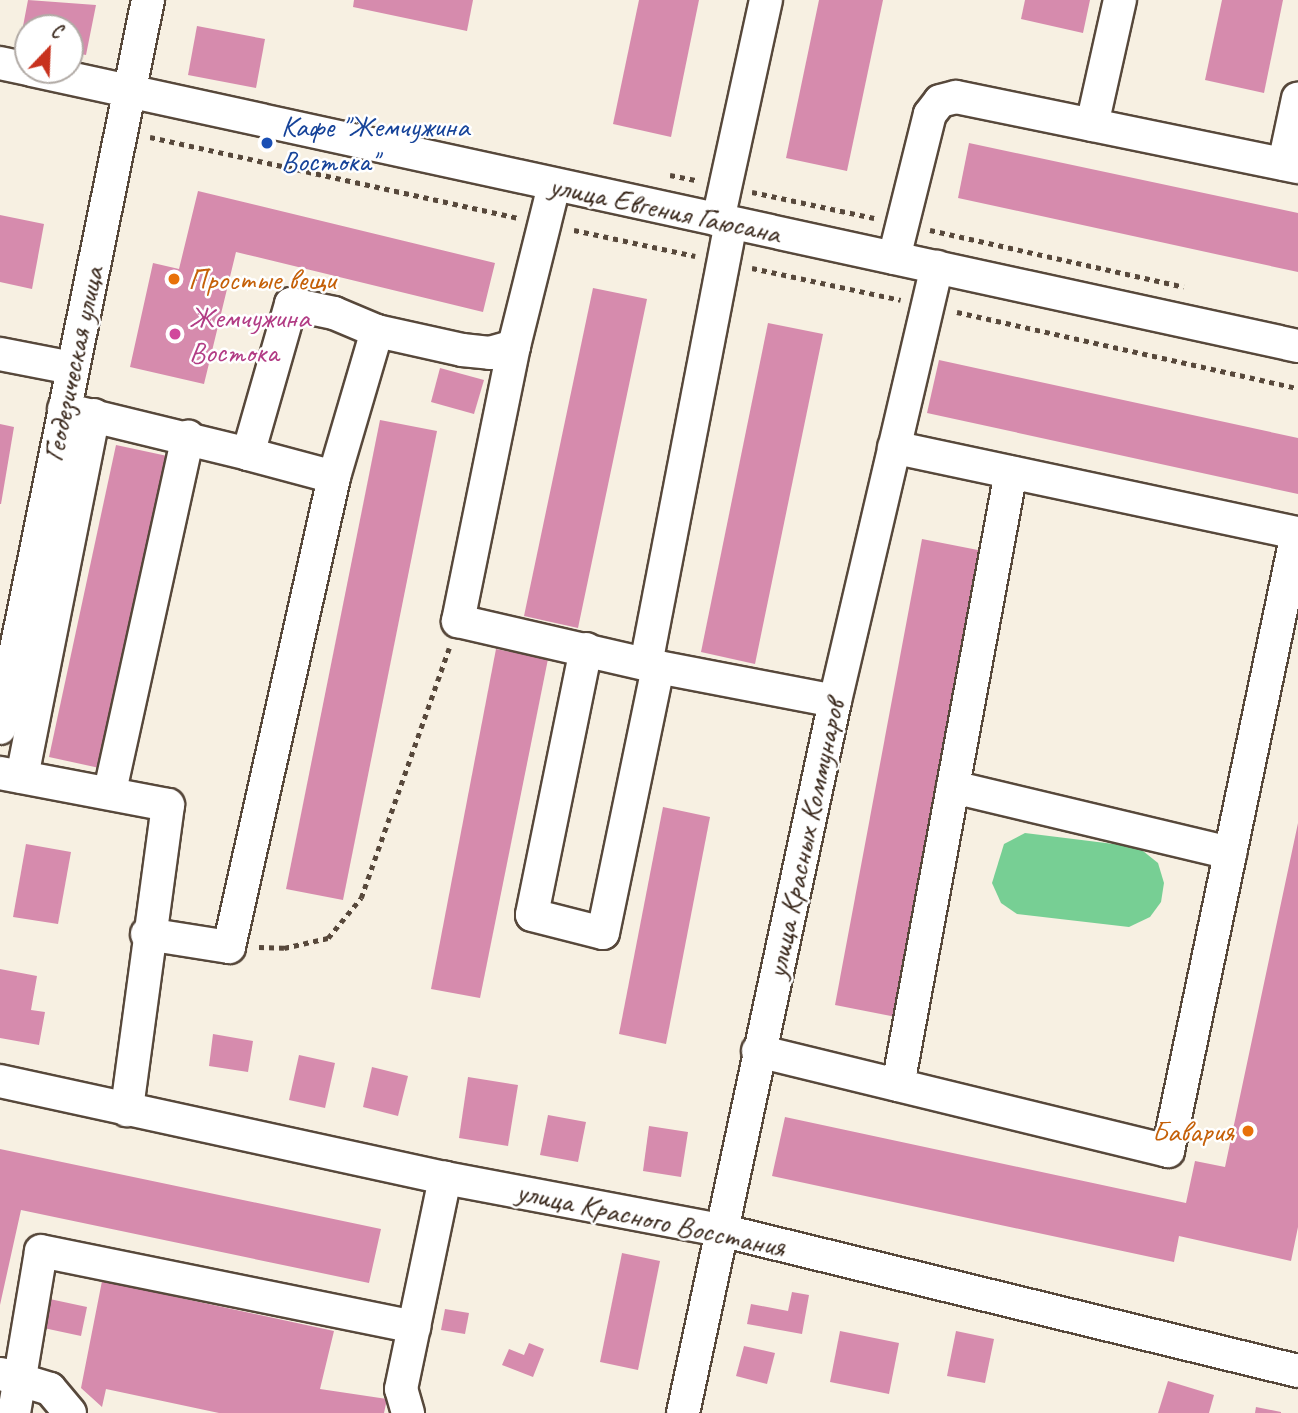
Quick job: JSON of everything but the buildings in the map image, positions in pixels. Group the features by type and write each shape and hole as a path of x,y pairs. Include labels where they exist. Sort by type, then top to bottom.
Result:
{"street":[{"name":"Геодезическая улица","path":"0,728 14,573 79,412 72,369 148,0"},
{"path":"586,649 532,915 603,933 723,262 724,221 766,0"},
{"path":"1092,125 1120,0"},
{"name":"улица Евгения Гаюсана","path":"84,81 1298,346"},
{"path":"894,258 930,114 940,101 956,97 1291,165 1298,98"},
{"path":"554,185 514,346 458,621 652,665 835,701"},
{"name":"улица Красных Коммунаров","path":"683,1413 758,1051 835,701 937,267"},
{"path":"248,454 291,304 334,313 377,331 462,350 490,353 514,346"},
{"path":"147,934 229,947 334,477 377,331"},
{"path":"0,354 72,369"},
{"path":"127,1110 147,934 168,805 110,791 11,775 79,412 188,436 334,477"},
{"path":"110,791 188,436"},
{"path":"758,1051 1168,1150 1297,533 894,447"},
{"path":"898,1085 1011,472"},
{"path":"953,787 1230,853"},
{"name":"улица Красного Восстания","path":"0,1081 445,1178 720,1230 1298,1371"},
{"path":"408,1413 401,1389 445,1178"},
{"path":"14,1413 11,1376 41,1251 414,1327"},
{"path":"11,1376 50,1389 70,1413"}],"path":[{"path":"120,130 1298,388"},
{"path":"229,947 284,948 328,938 361,898 458,621"}],"green space":[{"path":"1025,833 1138,847 1158,863 1164,883 1161,902 1150,917 1129,927 1017,914 1001,903 992,883 1004,844"}],"place":[{"name":"Кафе \"Жемчужина Востока\"","path":"267,143"},
{"name":"Простые вещи","path":"174,279"},
{"name":"Жемчужина Востока","path":"175,334"},
{"name":"Бавария","path":"1248,1131"}]}
